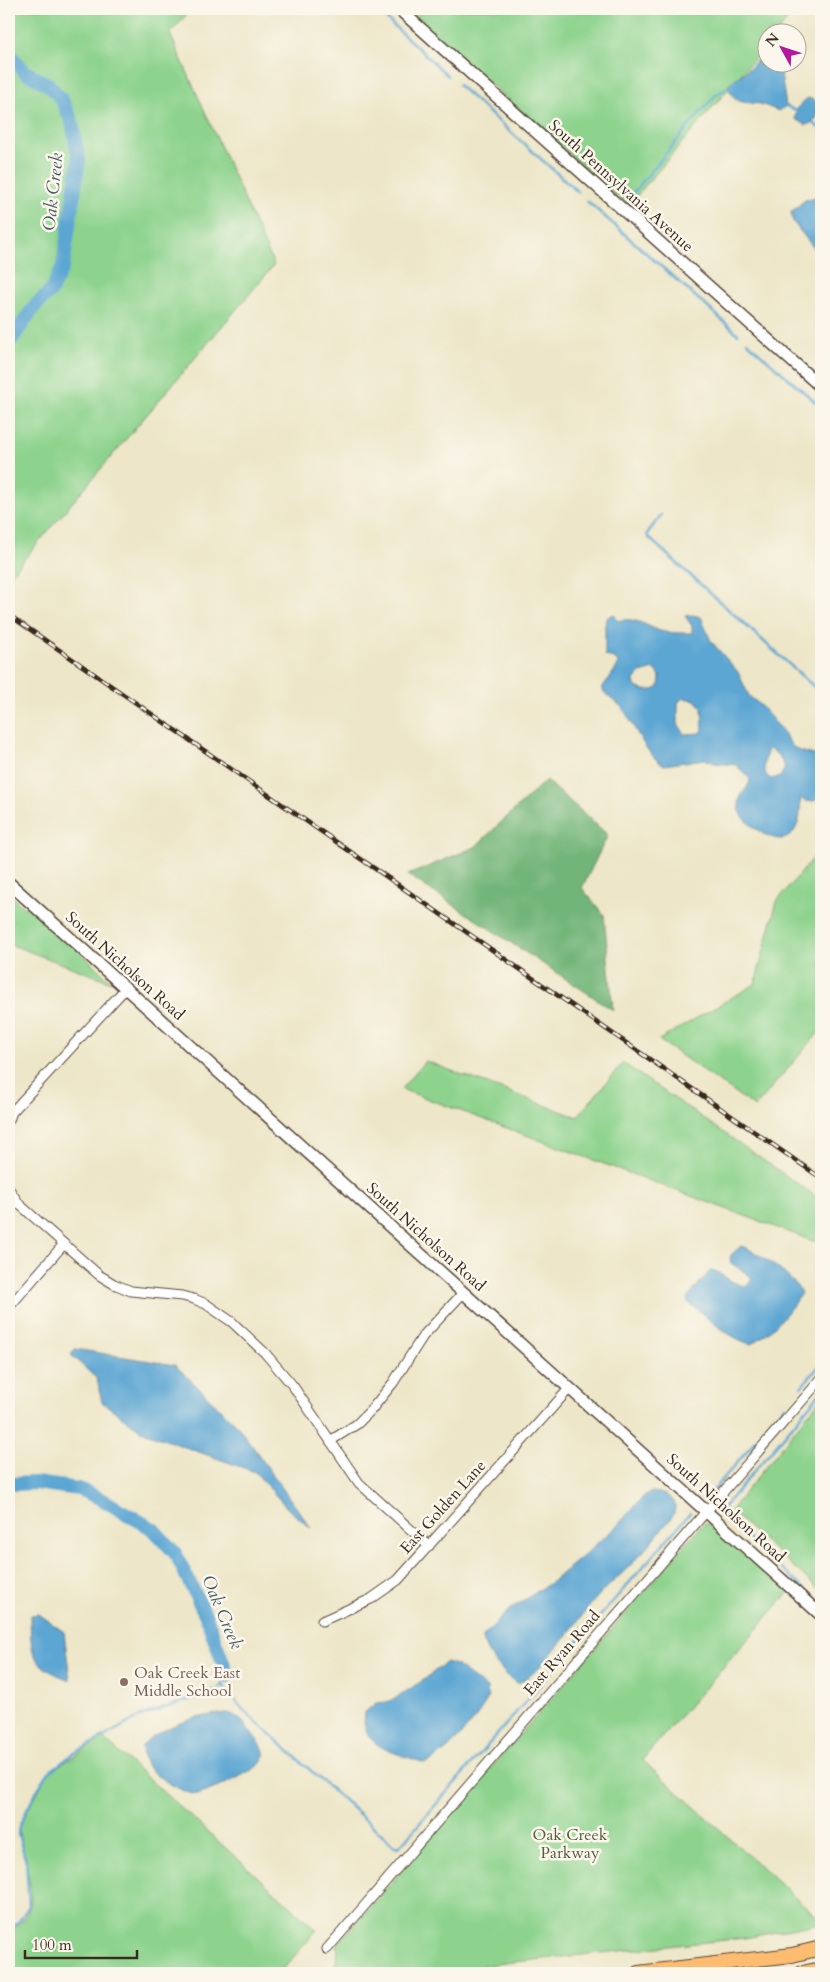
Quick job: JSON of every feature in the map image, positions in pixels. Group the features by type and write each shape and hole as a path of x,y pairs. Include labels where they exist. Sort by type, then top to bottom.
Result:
{"main road":[{"path":"638,1973 792,1955 821,1948"},
{"path":"802,1973 821,1969"}],"street":[{"name":"South Pennsylvania Avenue","path":"399,9 821,387"},
{"name":"South Nicholson Road","path":"9,883 568,1390 821,1614"},
{"path":"10,1114 125,989"},
{"path":"9,1189 19,1204 99,1275 114,1284 131,1291 194,1299 206,1304 232,1322 266,1353 293,1386 359,1483 429,1546"},
{"path":"9,1307 64,1244"},
{"path":"330,1441 357,1424 371,1410 393,1383 423,1336 463,1293"},
{"name":"East Ryan Road","path":"327,1949 707,1513 821,1378"},
{"name":"East Golden Lane","path":"322,1621 371,1599 398,1580 568,1390"}],"green space":[{"path":"9,9 191,9 170,34 274,265 9,577"},
{"path":"406,9 797,9 786,22 758,22 758,54 628,206"},
{"path":"546,780 608,835 582,888 604,915 613,1010 408,875 475,847"},
{"path":"821,849 821,1030 755,1107 659,1040 755,984 777,901"},
{"path":"9,894 24,908 30,902 111,982 9,944"},
{"path":"425,1061 577,1117 623,1063 821,1200 821,1244 401,1089"},
{"path":"821,1398 821,1591 730,1511"},
{"name":"Oak Creek Parkway","path":"704,1523 713,1524 790,1591 642,1760 821,1920 821,1923 745,1938 495,1964 451,1973 333,1973 338,1953 337,1945"},
{"path":"103,1738 317,1930 280,1973 9,1973 9,1931 24,1919 29,1909 31,1898 19,1826 48,1773"}],"water":[{"path":"758,58 758,72 780,72 786,106 779,111 760,104 741,102 734,97 728,87"},
{"path":"808,98 814,100 818,115 814,121 806,125 795,119 798,107"},
{"path":"821,195 821,257 793,222 791,212 805,200"},
{"path":"614,614 618,621 640,622 663,632 692,633 692,626 685,616 701,617 711,641 738,672 749,696 759,704 781,729 792,746 800,751 821,757 821,798 805,801 800,798 800,817 791,834 786,838 780,839 768,836 744,818 739,802 750,779 736,765 715,763 705,759 664,765 651,754 622,708 602,688 618,663 614,658 605,656 605,624 608,617","holes":["655,669 660,676 659,687 647,690 635,686 634,680 640,673","683,698 695,700 702,708 703,729 701,733 685,734 678,724 678,703","768,749 774,751 785,768 780,777 771,779 765,773 764,766"]},
{"path":"741,1246 756,1253 784,1273 801,1293 779,1322 751,1344 734,1337 718,1326 688,1302 687,1298 710,1271 715,1271 734,1282 747,1286 752,1279 748,1274 730,1262 731,1255"},
{"path":"75,1349 175,1365 238,1426 311,1528 290,1511 255,1472 143,1432 102,1402 97,1379 71,1355"},
{"path":"652,1492 671,1498 675,1506 672,1517 632,1564 601,1593 538,1669 518,1683 513,1680 490,1655 483,1642 483,1636 509,1610 553,1581 580,1558 616,1527 645,1495"},
{"path":"39,1614 64,1632 70,1680 47,1669 35,1657 31,1640 30,1615"},
{"path":"446,1662 456,1665 487,1688 488,1696 485,1703 470,1724 440,1755 424,1763 392,1752 375,1742 368,1735 364,1713 376,1703 393,1700 425,1679"},
{"path":"227,1713 235,1715 241,1720 263,1748 264,1759 256,1767 221,1786 204,1793 193,1794 170,1784 146,1765 142,1746 159,1733 193,1719"}],"waterway":[{"path":"376,9 448,76"},
{"name":"Oak Creek","path":"9,54 25,72 49,85 62,100 72,122 79,160 63,266 51,291 34,307 9,343"},
{"path":"458,85 578,192"},
{"path":"628,199 699,114 716,95 728,87"},
{"path":"786,106 796,111"},
{"path":"813,123 821,129"},
{"path":"587,201 738,334"},
{"path":"747,342 821,407"},
{"path":"661,515 647,534 649,538 821,693"},
{"path":"801,1387 821,1364"},
{"path":"821,1392 722,1509 722,1514 731,1523 821,1604"},
{"path":"704,1497 712,1492 785,1406"},
{"name":"Oak Creek","path":"9,1484 36,1483 79,1489 103,1500 153,1529 175,1553 206,1616 228,1676"},
{"path":"222,1684 243,1710 395,1846 399,1847 690,1513"},
{"name":"Oak Creek","path":"9,1929 20,1920 29,1906 26,1861 18,1834 19,1826 36,1792 49,1772 73,1754 139,1717 219,1689 228,1676"}],"railway":[{"path":"9,615 821,1178"}],"place":[{"name":"Oak Creek East Middle School","path":"124,1682"}]}
